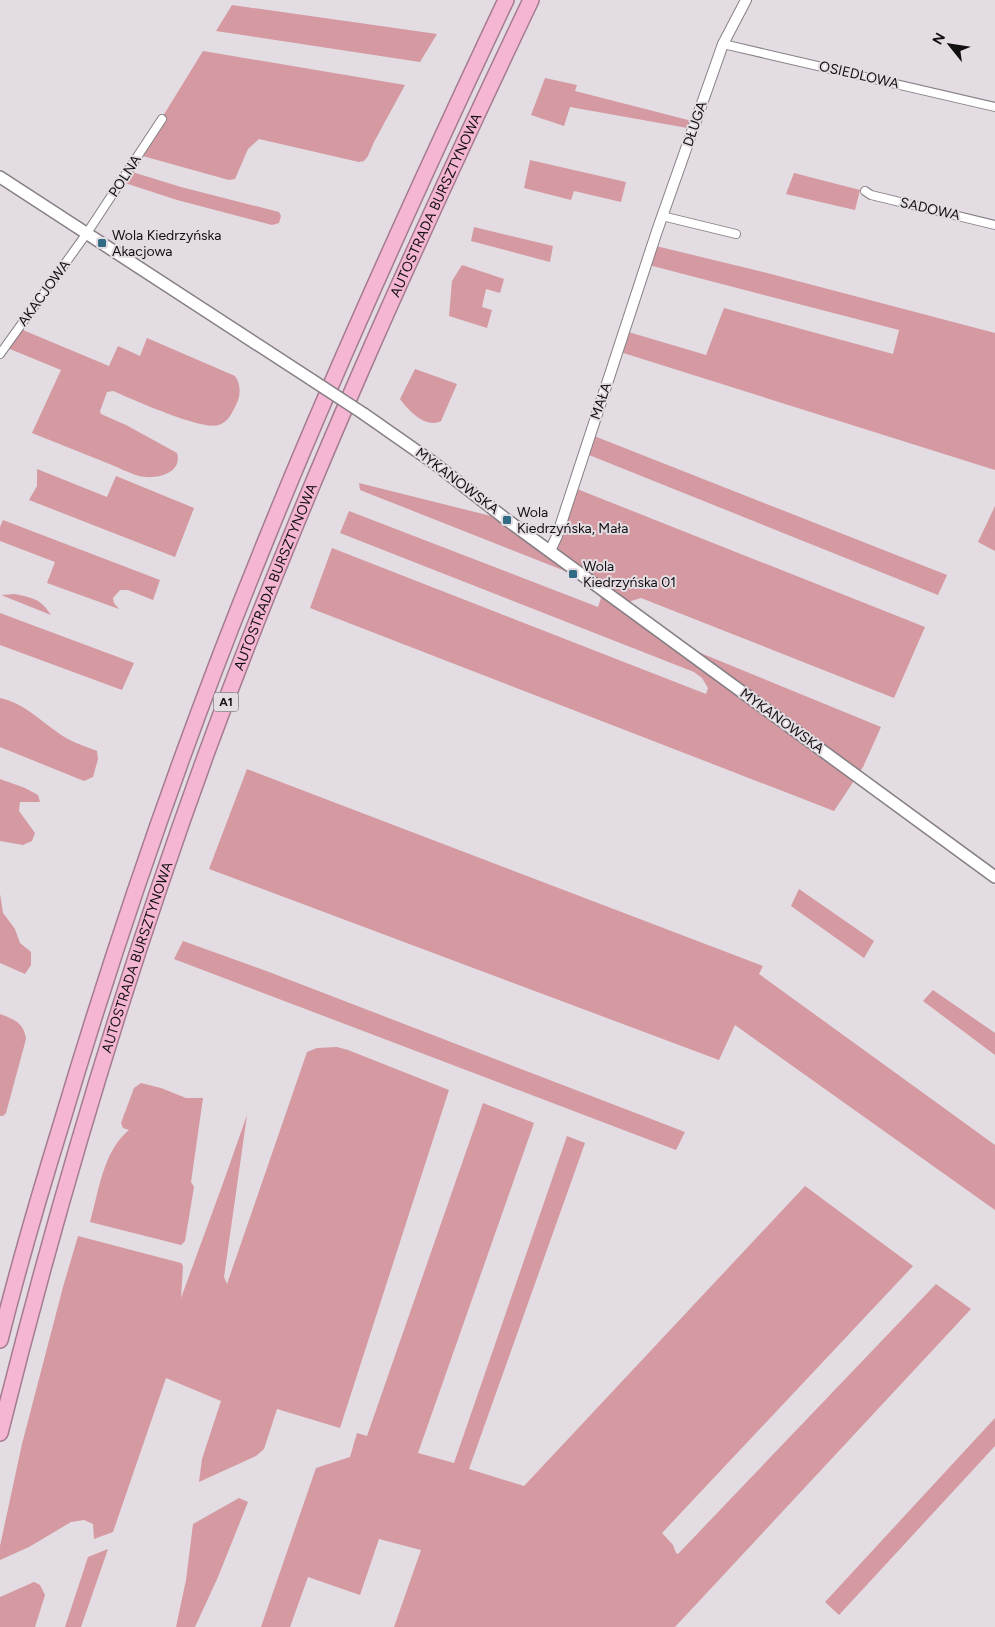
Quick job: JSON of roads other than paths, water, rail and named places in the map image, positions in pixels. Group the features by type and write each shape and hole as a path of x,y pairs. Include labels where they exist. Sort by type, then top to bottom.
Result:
{"highway":[{"name":"AUTOSTRADA BURSZTYNOWA","path":"0,1340 43,1183 80,1062 150,847 205,694 314,424 415,196 506,0"},
{"name":"AUTOSTRADA BURSZTYNOWA","path":"0,1433 51,1236 97,1080 157,894 215,732 274,578 356,380 530,0"}],"main road":[{"name":"MYKANOWSKA","path":"0,177 364,414 434,463 550,551 995,877"}],"street":[{"name":"DŁUGA","path":"650,250 723,44 746,0"},
{"name":"OSIEDLOWA","path":"723,44 995,106"},
{"name":"POLNA","path":"87,233 162,119"},
{"name":"SADOWA","path":"865,192 995,225"},
{"path":"662,216 736,234"},
{"name":"AKACJOWA","path":"0,354 87,233"},
{"name":"MAŁA","path":"550,551 557,536 650,250"}],"place":[{"name":"Wola Kiedrzyńska Akacjowa","path":"102,243"},
{"name":"Wola Kiedrzyńska, Mała","path":"507,520"},
{"name":"Wola Kiedrzyńska 01","path":"573,574"}]}
